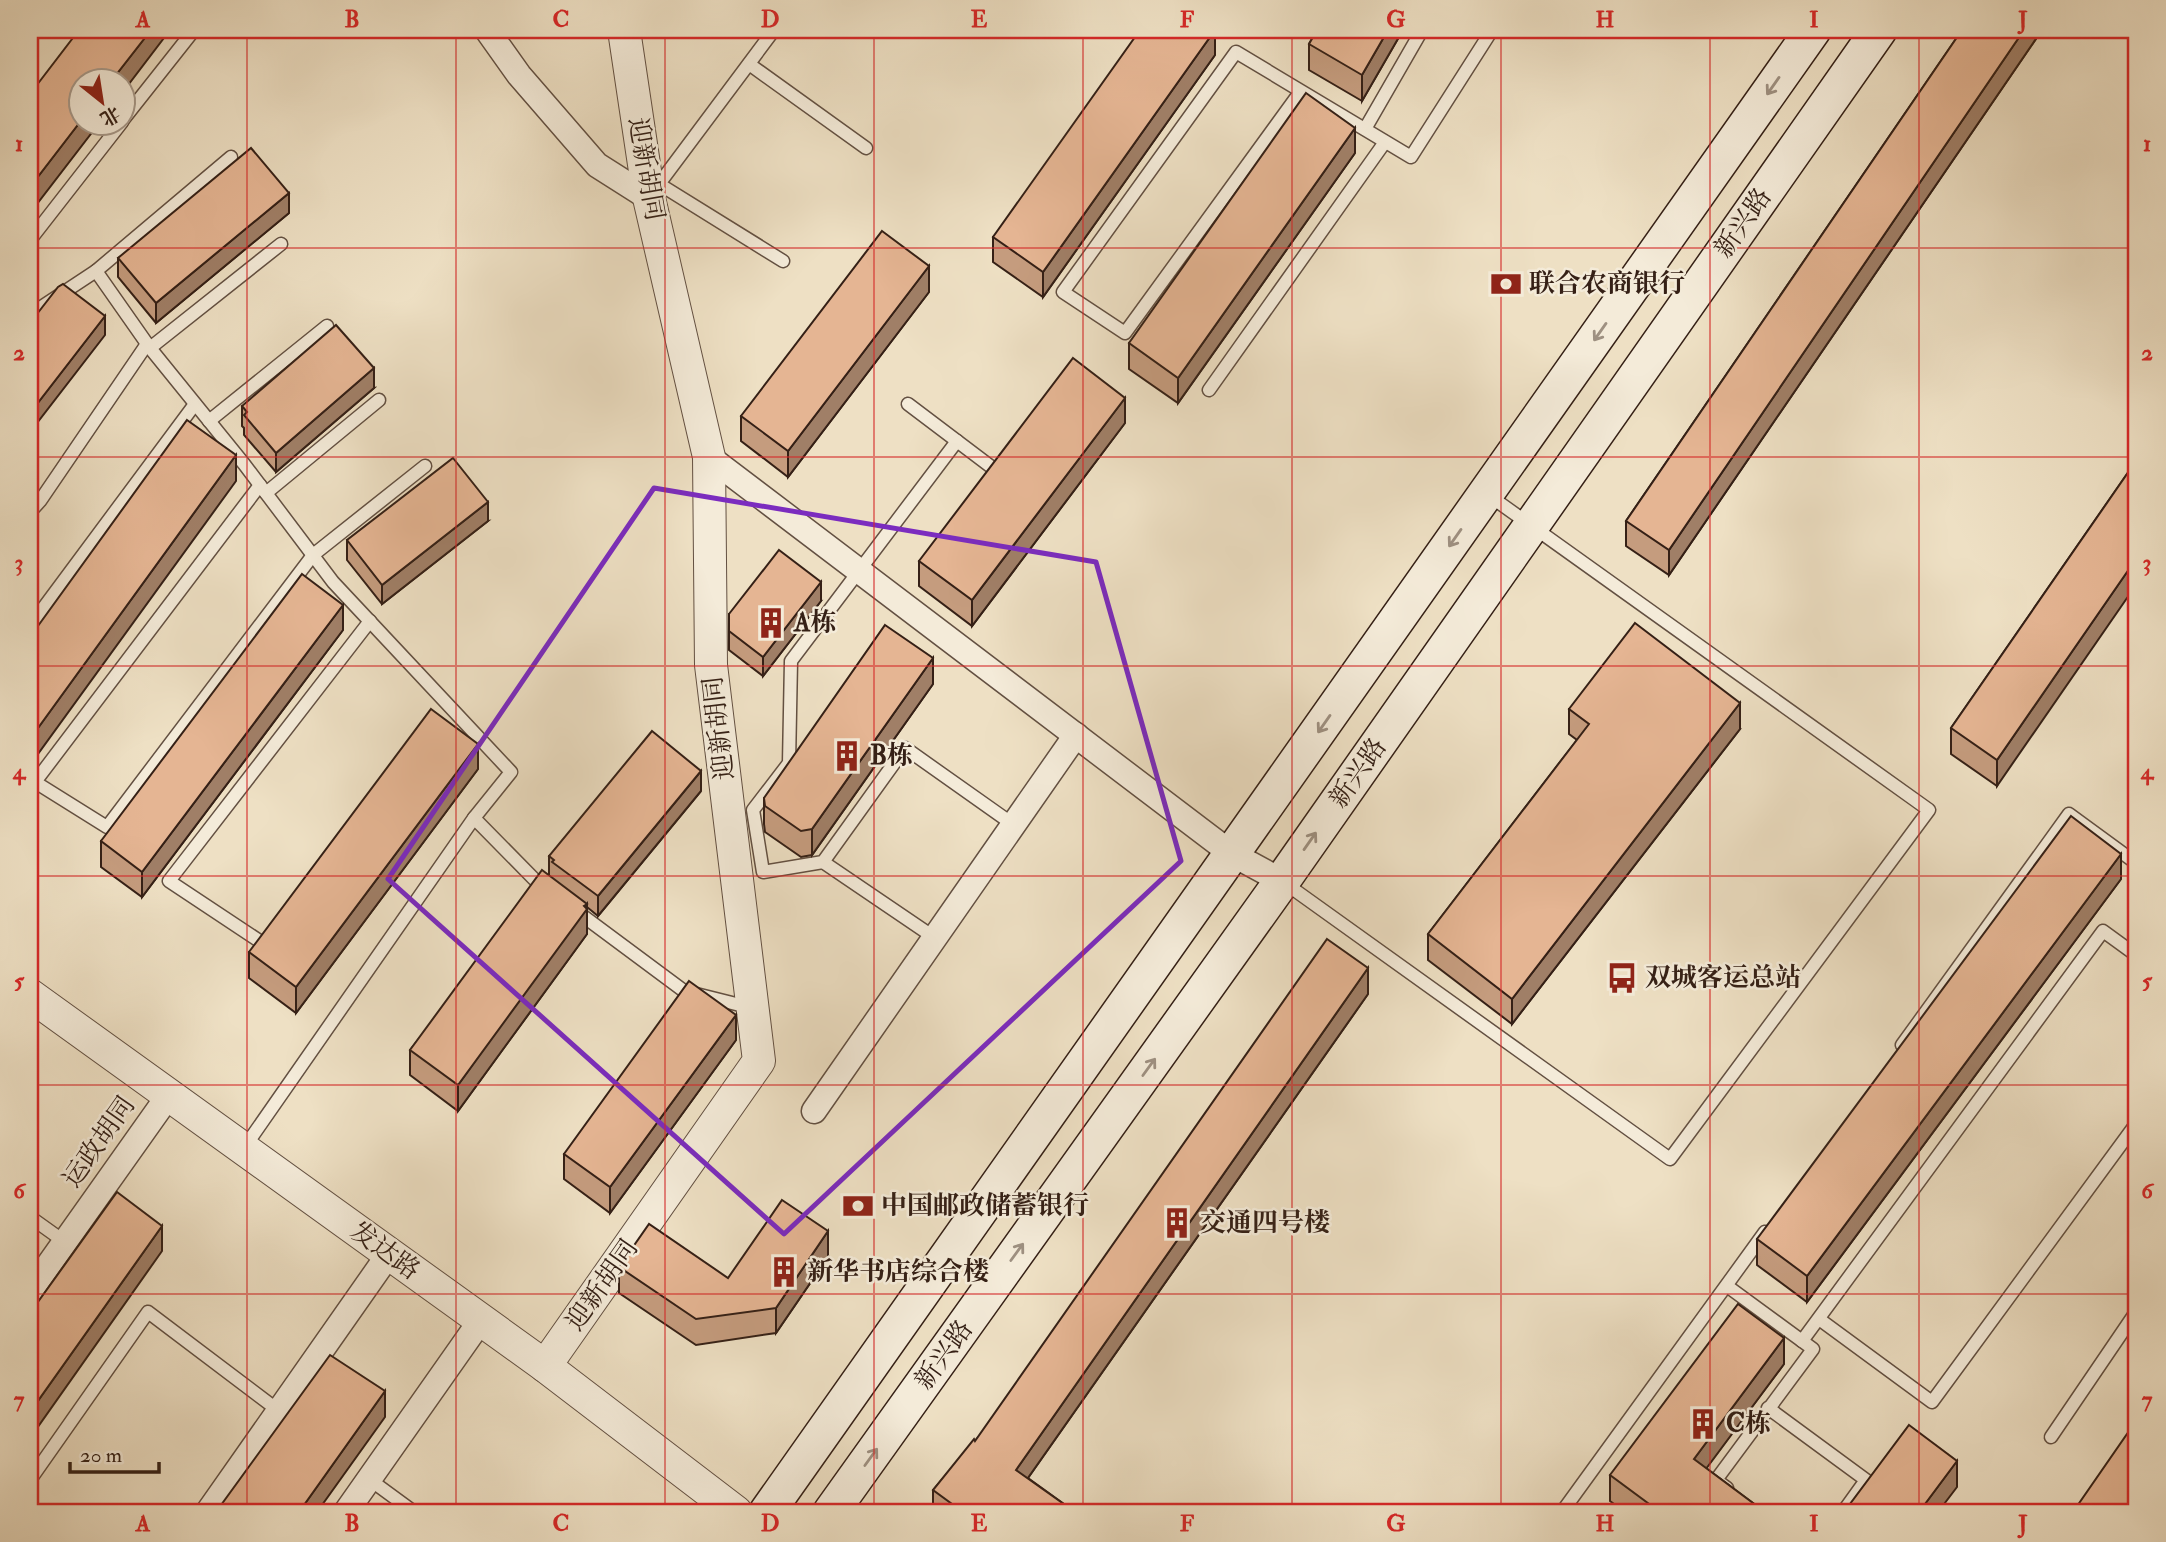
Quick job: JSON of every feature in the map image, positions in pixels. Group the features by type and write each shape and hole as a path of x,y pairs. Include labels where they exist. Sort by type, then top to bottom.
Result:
{"main road":[{"name":"新兴路","path":"767,1512 1813,30"},
{"name":"新兴路","path":"831,1512 1282,881 1879,30"}],"street":[{"path":"487,30 519,75 597,165 654,191"},
{"name":"迎新胡同","path":"545,1366 759,1061 753,1008 741,810 711,664 709,457 624,30"},
{"path":"709,457 1232,854 1282,881"},
{"path":"814,1111 1076,735"},
{"name":"发达路","path":"30,995 545,1366 736,1512"},
{"name":"运政胡同","path":"30,1291 169,1095"},
{"path":"208,1512 389,1254"},
{"path":"346,1512 481,1320"}],"lane":[{"path":"136,104 194,30"},
{"path":"774,30 654,191 783,261"},
{"path":"1365,130 1422,30"},
{"path":"1301,91 1125,333 1063,292 1236,52 1301,91 1365,130 1411,157 1492,30"},
{"path":"749,64 866,148"},
{"path":"30,240 111,136"},
{"path":"1209,390 1385,142"},
{"path":"30,320 37,310 96,271 231,157"},
{"path":"30,512 149,346 281,244"},
{"path":"96,271 149,346 333,582 511,772 474,818 243,1149"},
{"path":"209,421 327,326"},
{"path":"379,400 263,489 36,782 107,827 313,555 425,466"},
{"path":"30,626 195,404"},
{"path":"908,404 990,466"},
{"path":"935,938 822,862 762,872 741,810 789,763 791,661 957,440"},
{"path":"1282,881 1671,1159 1929,810 1532,524 1486,494"},
{"path":"261,942 169,881 370,621"},
{"path":"822,862 905,748 1014,825"},
{"path":"1898,1050 2069,814 2136,863"},
{"path":"474,818 534,879 684,991 753,1008"},
{"path":"1802,1341 2103,931 2136,955"},
{"path":"1819,1319 1932,1402 2136,1124"},
{"path":"30,1217 65,1241"},
{"path":"1562,1512 1776,1218"},
{"path":"1727,1286 1813,1349 1716,1480 1738,1496"},
{"path":"30,1480 148,1311 279,1411"},
{"path":"2051,1437 2136,1312"},
{"path":"1768,1408 1866,1480 1843,1512"},
{"path":"369,1479 414,1512"}],"highlighted area":[{"path":"654,488 1096,562 1181,861 784,1234 388,879"}],"building":[{"path":"79,30 151,30 123,66 66,66 66,136 69,136 30,187 30,94"},
{"path":"1140,30 1215,30 1043,272 993,237"},
{"path":"1317,30 1388,30 1362,75 1309,44"},
{"path":"1962,30 2024,30 1669,550 1626,521"},
{"path":"1306,93 1355,128 1178,378 1129,343"},
{"path":"251,148 289,193 156,303 118,258"},
{"path":"882,231 929,266 788,451 741,416"},
{"path":"63,284 105,316 30,413 30,323"},
{"path":"336,325 374,368 276,453 244,415 247,412 242,406"},
{"path":"1073,358 1125,398 972,600 919,561"},
{"path":"187,420 236,455 30,739 30,637"},
{"path":"453,458 488,502 382,585 347,540"},
{"path":"2136,461 2136,559 1997,760 1951,728"},
{"name":"A栋","path":"779,550 821,582 763,657 729,631 729,614"},
{"path":"302,574 343,605 142,872 101,841"},
{"path":"1635,623 1740,703 1512,999 1428,934 1589,724 1569,709"},
{"name":"B栋","path":"885,625 933,658 812,829 801,831 765,806 764,798"},
{"path":"431,709 478,744 296,987 249,952"},
{"path":"652,731 701,771 598,896 552,862 554,860 549,856"},
{"path":"2071,816 2121,854 1807,1276 1757,1239"},
{"path":"542,870 587,904 584,906 587,909 458,1085 410,1050"},
{"path":"1327,939 1368,968 1016,1470 1075,1512 963,1512 933,1490 974,1439 975,1441"},
{"path":"689,981 736,1015 610,1187 564,1154"},
{"path":"117,1192 162,1226 30,1412 30,1313"},
{"path":"782,1200 828,1231 776,1308 696,1319 619,1267 649,1224 728,1278"},
{"name":"C栋","path":"1738,1304 1784,1338 1694,1459 1765,1512 1660,1512 1610,1475"},
{"path":"330,1355 385,1391 299,1512 216,1512"},
{"path":"2136,1421 2136,1512 2073,1512"},
{"path":"1909,1425 1957,1461 1919,1512 1844,1512"}],"place":[{"name":"联合农商银行","path":"1506,284"},
{"name":"A栋","path":"771,623"},
{"name":"B栋","path":"847,756"},
{"name":"双城客运总站","path":"1622,978"},
{"name":"中国邮政储蓄银行","path":"858,1206"},
{"name":"交通四号楼","path":"1177,1223"},
{"name":"新华书店综合楼","path":"784,1272"},
{"name":"C栋","path":"1703,1424"}]}
